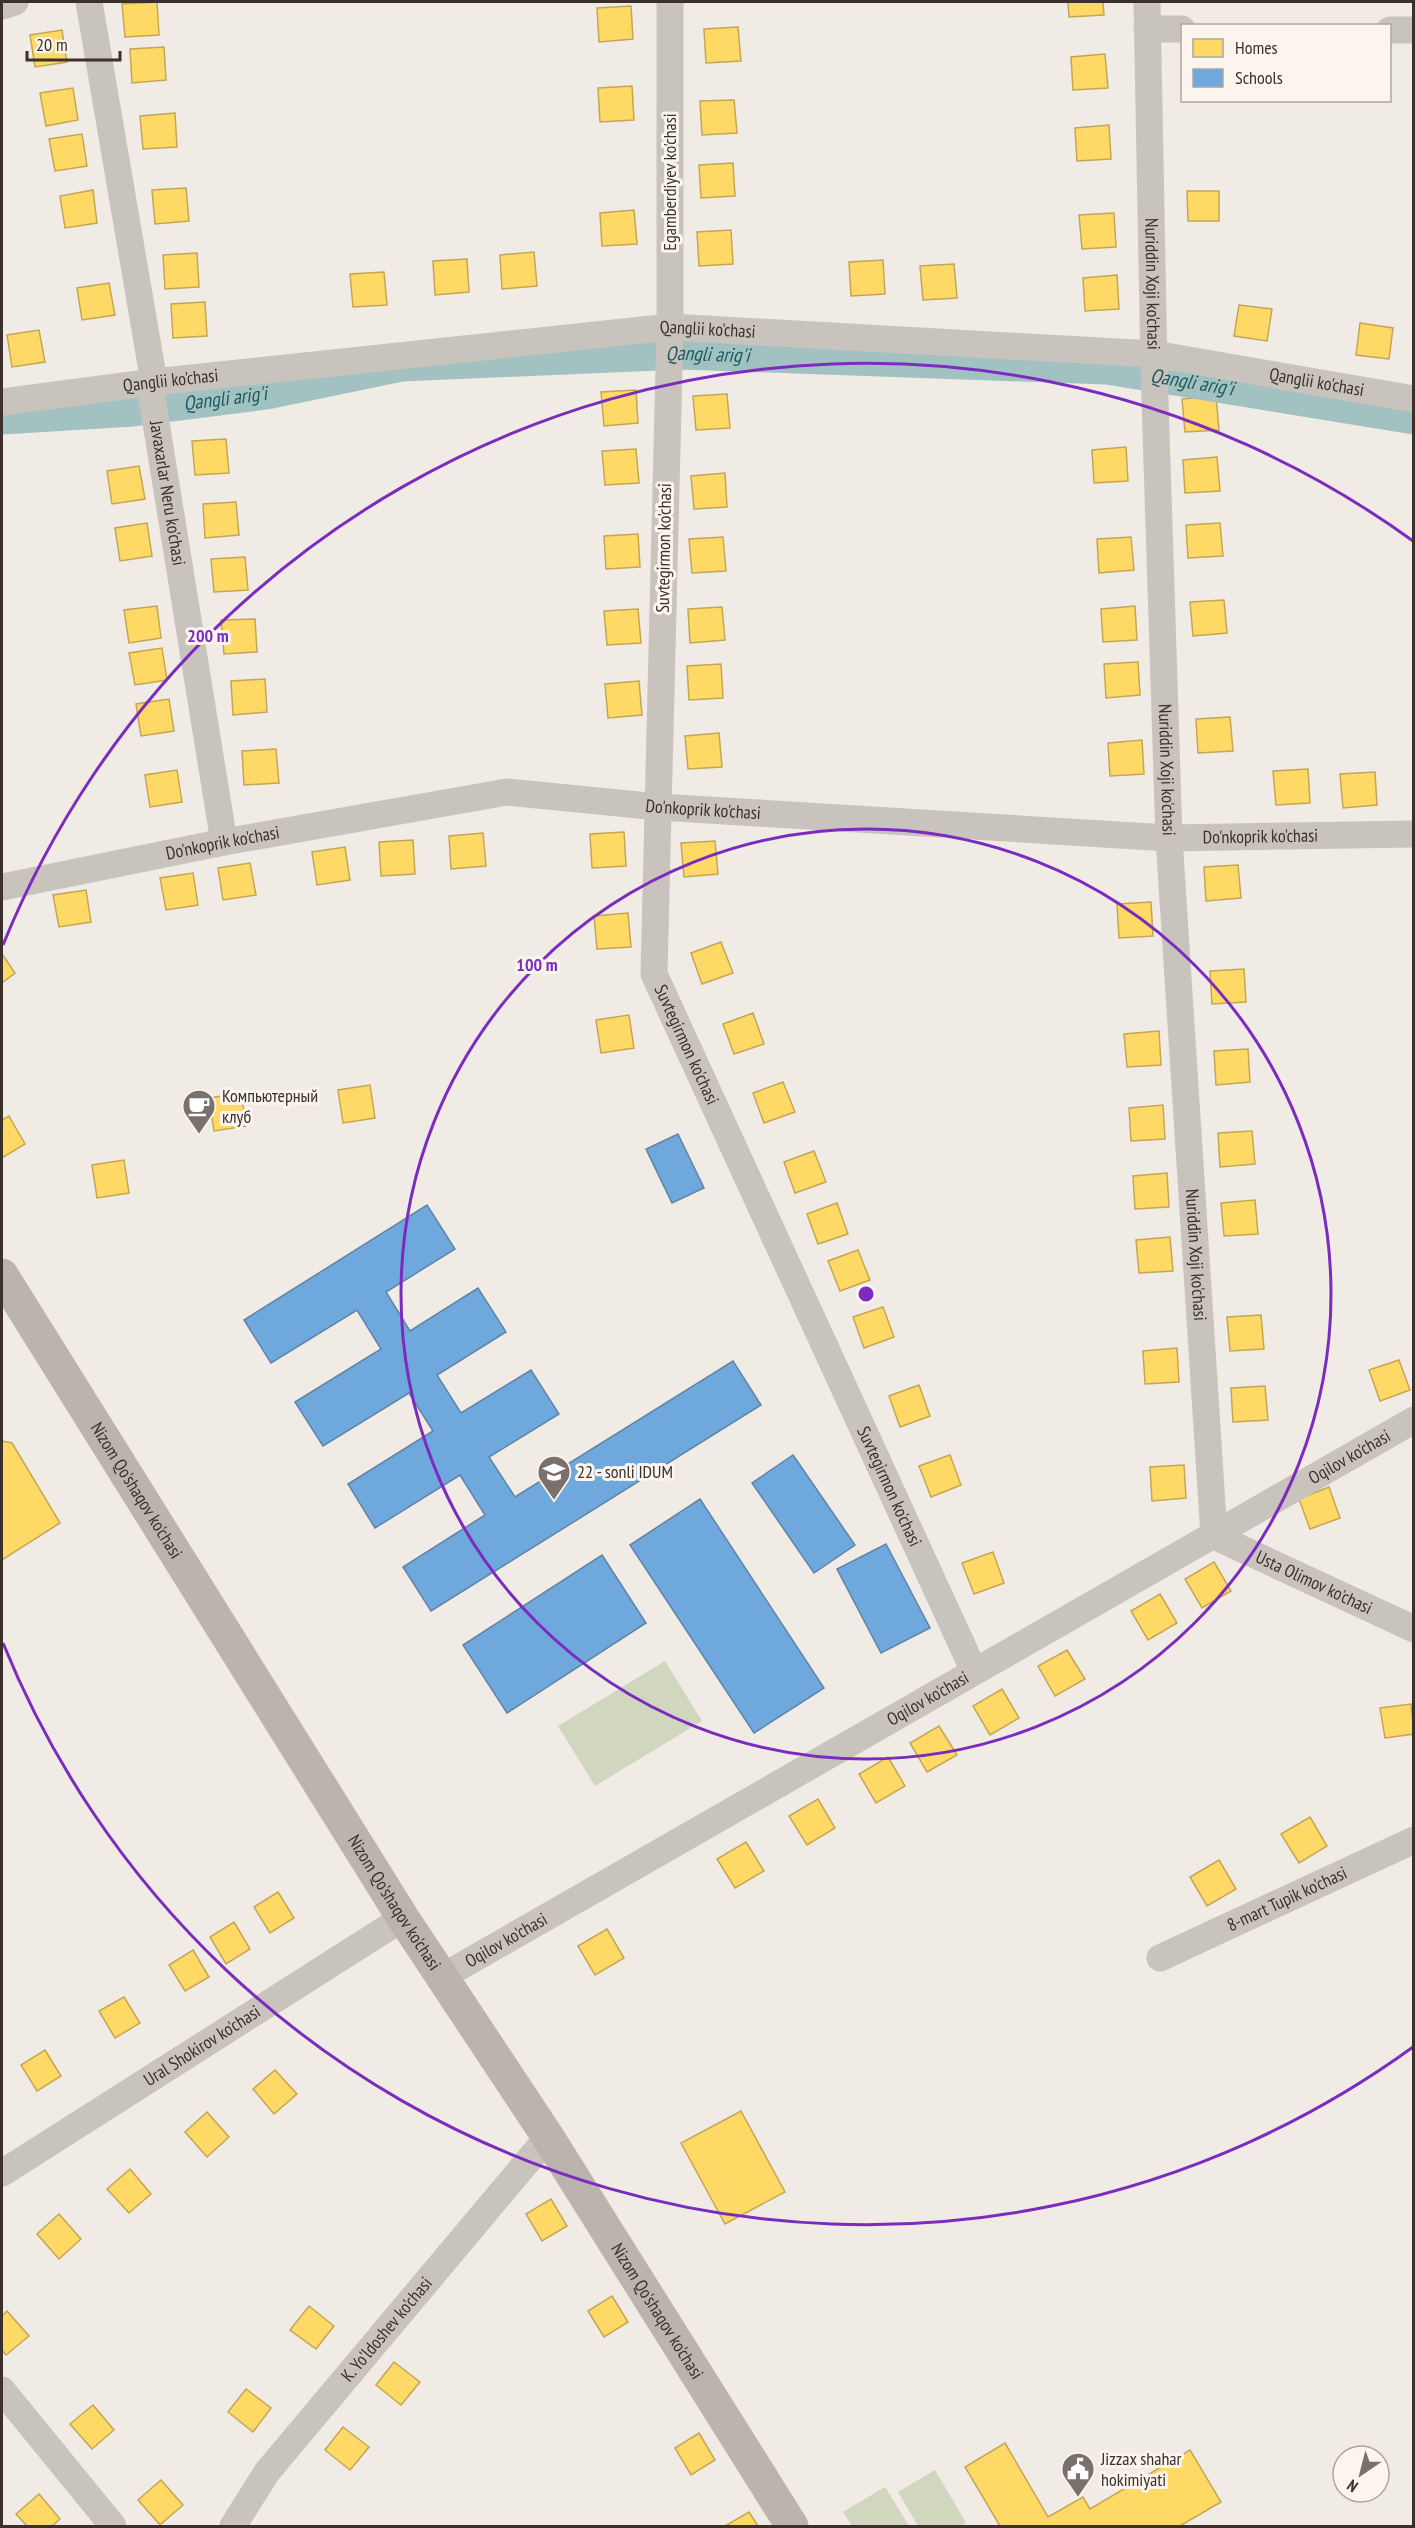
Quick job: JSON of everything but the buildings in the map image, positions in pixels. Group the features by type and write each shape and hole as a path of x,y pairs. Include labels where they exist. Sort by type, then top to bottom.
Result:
{"main road":[{"name":"Nizom Qo'shaqov ko'chasi","path":"2,1275 403,1917 548,2137 792,2526"}],"street":[{"path":"2,6 15,2"},
{"name":"Javaxarlar Neru ko'chasi","path":"89,2 224,842"},
{"name":"Egamberdiyev ko'chasi","path":"669,344 670,2"},
{"name":"Nuriddin Xoji ko'chasi","path":"1146,2 1169,838 1214,1536"},
{"path":"1147,29 1181,29"},
{"path":"1391,30 1413,30"},
{"name":"Qanglii ko'chasi","path":"2,402 154,399 669,344 1155,371 1413,399"},
{"name":"Suvtegirmon ko'chasi","path":"669,344 654,974 974,1671"},
{"name":"Do'nkoprik ko'chasi","path":"2,887 224,842 507,792 659,807 1169,838 1413,834"},
{"name":"Oqilov ko'chasi","path":"442,1977 974,1671 1214,1536 1413,1419"},
{"name":"Usta Olimov ko'chasi","path":"1214,1536 1413,1629"},
{"name":"8-mart Tupik ko'chasi","path":"1160,1958 1413,1840"},
{"name":"Ural Shokirov ko'chasi","path":"2,2173 403,1917"},
{"name":"K. Yo'ldoshev ko'chasi","path":"233,2526 267,2472 548,2137"},
{"path":"2,2390 113,2526"}],"green space":[{"path":"665,1661 702,1721 595,1786 558,1726"},
{"path":"935,2470 966,2523 961,2526 918,2526 898,2492"},
{"path":"885,2487 909,2526 852,2526 843,2512"}],"waterway":[{"name":"Qangli arig'i","path":"2,418 133,410 266,393 401,365 681,353 1107,368 1414,418"}],"place":[{"name":"Компьютерный клуб","path":"199,1135"},
{"name":"22 - sonli IDUM","path":"554,1501"},
{"name":"Jizzax shahar hokimiyati","path":"1078,2498"}]}
